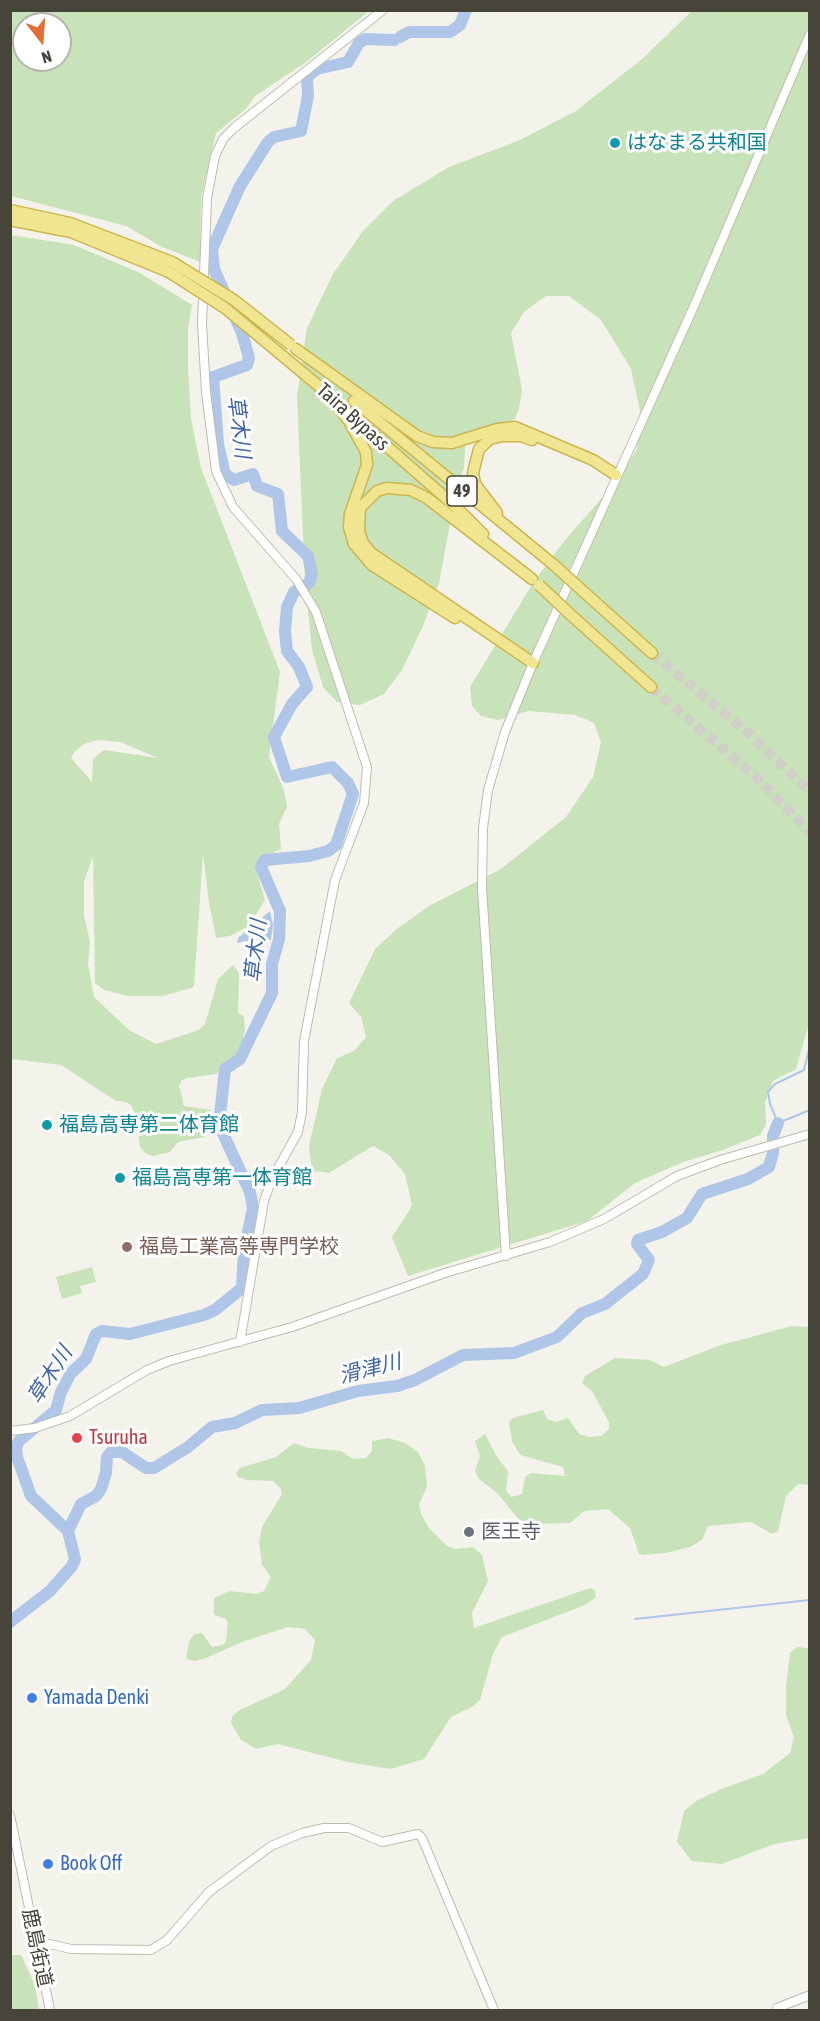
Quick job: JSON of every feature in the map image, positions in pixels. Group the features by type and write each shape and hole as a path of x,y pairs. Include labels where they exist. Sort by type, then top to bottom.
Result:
{"highway":[{"name":"Taira Bypass","path":"10,210 70,222 170,267 234,300 554,565 652,653"},
{"name":"Taira Bypass","path":"10,220 71,232 170,267 225,308 324,390 456,507 651,687"},
{"path":"293,347 417,436 433,442 452,443 497,429 515,427 593,460 616,475"},
{"path":"324,390 360,437 366,452 367,465 350,514 349,527 354,544 362,555 372,565 517,657 533,663"},
{"path":"530,546 484,499 475,484 475,459 479,449 490,440 502,436 521,436 616,475"},
{"path":"533,663 371,553 363,543 359,531 360,508 377,491 387,488 411,490 427,498 535,582"}],"street":[{"path":"240,1342 264,1201 272,1179 298,1132 302,1112 303,1049 330,906 341,860 364,803 367,767 323,629 305,592 232,507 216,471 206,392 202,324 209,179 224,139 234,128 383,10"},
{"path":"506,1256 482,888 482,840 488,790 533,663 694,306 810,34"},
{"path":"10,1431 24,1430 70,1416 147,1370 197,1353 240,1342 445,1273 506,1256 588,1227 677,1176 810,1134"},
{"name":"鹿島街道","path":"10,1815 50,2010"},
{"path":"37,1945 50,1944 71,1949 151,1950 167,1940 209,1892 271,1846 302,1833 324,1828 349,1828 382,1842 418,1834 422,1838 494,2010"},
{"path":"777,2008 810,1995"}],"green space":[{"path":"11,10 369,10 305,63 255,96 247,108 216,133 201,198 200,262 162,247 126,226 11,196"},
{"path":"692,11 809,11 810,1020 796,1069 773,1081 765,1102 766,1125 760,1135 723,1150 683,1162 635,1183 587,1221 408,1276 392,1237 412,1206 405,1174 389,1155 373,1146 329,1173 312,1171 309,1146 322,1089 337,1058 354,1051 366,1037 361,1017 349,1003 375,949 398,928 429,906 501,869 566,817 593,777 601,742 594,723 575,715 529,711 498,720 481,716 472,706 470,687 533,583 565,540 615,483 637,449 640,411 631,369 601,320 569,296 546,296 524,312 511,333 522,390 519,409 514,420 466,432 464,468 457,486 439,583 423,626 402,670 384,694 360,705 337,702 323,687 312,650 305,582 297,396 307,328 333,274 363,231 393,201 449,167 520,140 576,111 642,59"},
{"path":"11,235 74,245 140,273 192,305 188,329 191,419 201,468 280,672 269,757 284,790 287,807 279,824 281,849 266,856 255,867 265,900 249,926 230,936 216,938 203,853 194,987 163,996 128,996 104,990 95,983 93,856 84,882 84,915 90,942 88,964 94,997 129,1030 156,1044 199,1030 205,1024 218,979 233,965 239,973 238,1013 244,1016 245,1029 240,1055 216,1074 187,1078 181,1081 179,1086 184,1106 211,1110 214,1117 212,1131 204,1137 178,1142 170,1152 153,1156 146,1154 140,1147 136,1116 131,1105 116,1101 61,1065 11,1059 10,970 13,969 10,964","holes":["98,740 120,742 158,758 104,750 93,759 92,782 71,758 75,751 84,744"]},
{"path":"92,1267 96,1282 80,1286 82,1293 62,1299 56,1277"},
{"path":"792,1326 809,1327 809,1485 798,1484 786,1496 778,1531 772,1534 751,1522 708,1526 702,1540 690,1547 666,1553 639,1554 630,1528 608,1509 584,1511 570,1523 530,1524 521,1522 498,1494 479,1479 475,1471 480,1456 475,1441 485,1434 497,1457 508,1471 506,1490 511,1497 522,1494 525,1477 531,1473 565,1476 563,1467 520,1455 512,1441 509,1422 513,1418 543,1410 547,1419 555,1422 568,1418 579,1434 589,1437 601,1436 609,1429 609,1422 592,1391 582,1383 585,1376 615,1358 650,1360 664,1367 721,1345"},
{"path":"388,1438 405,1443 418,1452 425,1466 427,1487 419,1504 421,1514 429,1528 447,1546 456,1549 473,1547 482,1555 488,1581 472,1613 474,1628 590,1588 595,1590 596,1597 585,1605 502,1637 493,1654 480,1700 472,1707 451,1717 424,1759 390,1769 348,1762 278,1744 256,1749 241,1740 231,1723 232,1717 238,1711 285,1689 311,1660 315,1640 305,1629 288,1627 242,1642 206,1658 195,1661 186,1659 189,1641 194,1634 202,1633 212,1647 223,1645 226,1641 228,1623 226,1619 214,1615 214,1598 230,1591 256,1594 264,1591 271,1577 262,1565 259,1542 262,1527 282,1494 281,1489 273,1481 247,1480 238,1477 236,1473 240,1468 276,1457 294,1443 309,1448 341,1451 353,1459 366,1458 372,1451 372,1441"},
{"path":"797,1647 809,1648 809,1838 774,1844 722,1864 692,1861 677,1842 684,1811 696,1801 721,1789 763,1774 790,1753 794,1737 786,1715 786,1687 790,1653"},
{"path":"11,1955 21,1955 35,1985 39,2010 11,2010"}],"water":[{"path":"270,911 273,925 271,940 255,939 237,943 238,938"}],"waterway":[{"name":"草木川","path":"400,37 409,32 450,32 460,25 466,10"},
{"name":"草木川","path":"68,1531 31,1496 17,1457 16,1447 19,1441 56,1410 61,1392 71,1373 86,1359 96,1334 102,1331 130,1334 204,1315 215,1310 242,1288 244,1251 253,1208 250,1192 219,1125 225,1069 240,1059 272,993 272,964 279,939 280,911 261,867 265,860 309,856 328,851 336,845 353,794 348,783 332,767 287,777 274,737 292,704 307,687 299,667 287,651 285,631 287,607 294,592 309,583 312,574 308,556 282,531 278,494 257,486 253,474 234,480 225,474 218,444 213,377 247,365 249,358 242,333 214,269 212,249 240,186 268,142 274,137 301,131 308,96 307,77 317,69 348,62 359,43 365,39 394,40"},
{"path":"810,1045 804,1070 775,1084 768,1092 778,1123 810,1110"},
{"name":"滑津川","path":"10,1622 50,1591 72,1566 75,1559 68,1531 81,1504 96,1496 101,1489 106,1473 107,1457 111,1452 122,1452 146,1468 154,1468 188,1447 212,1427 235,1423 262,1410 299,1408 358,1391 397,1386 415,1380 463,1355 514,1353 557,1337 582,1313 605,1304 643,1274 649,1260 637,1244 638,1240 662,1232 687,1218 702,1194 748,1179 769,1167 773,1153 773,1136 778,1123"},
{"path":"635,1619 810,1600"}],"tunnel":[{"path":"652,653 747,732 810,791"},
{"path":"651,687 757,778 810,832"}],"place":[{"name":"はなまる共和国","path":"615,143"},
{"name":"福島高専第二体育館","path":"47,1125"},
{"name":"福島高専第一体育館","path":"120,1178"},
{"name":"福島工業高等専門学校","path":"127,1247"},
{"name":"Tsuruha","path":"77,1438"},
{"name":"医王寺","path":"469,1532"},
{"name":"Yamada Denki","path":"32,1698"},
{"name":"Book Off","path":"48,1864"}]}
